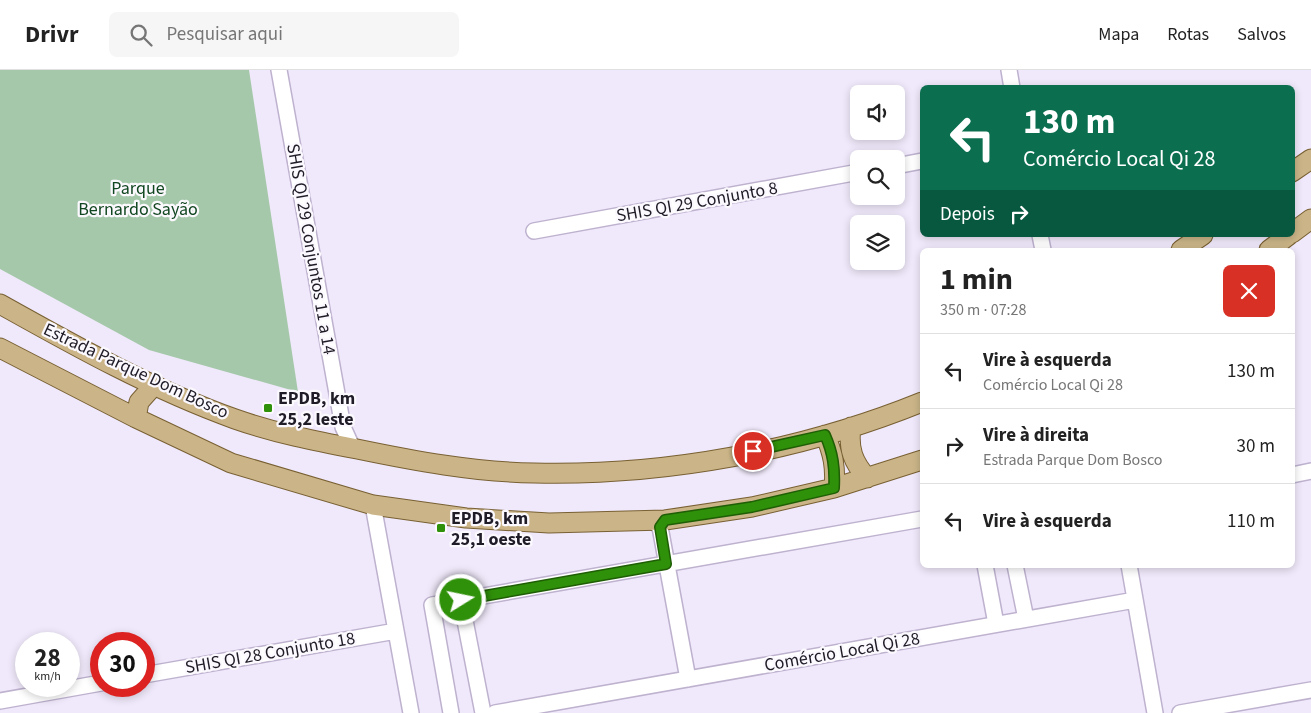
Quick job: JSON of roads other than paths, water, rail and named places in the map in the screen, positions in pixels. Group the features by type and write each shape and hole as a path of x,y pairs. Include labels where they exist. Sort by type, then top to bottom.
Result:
{"main road":[{"path":"1295,170 1311,159"},
{"path":"1295,231 1311,219"},
{"path":"1185,248 1200,237"},
{"path":"1272,248 1286,237"},
{"name":"Estrada Parque Dom Bosco","path":"0,304 154,384 233,418 289,436 442,466 533,473 610,472 717,459 825,435 920,403"},
{"path":"0,348 136,418 232,463 373,504 466,518 549,524 659,523 752,507 834,488 920,461"},
{"path":"136,418 139,402 154,384"},
{"path":"851,427 848,443 851,454 856,466 866,478"},
{"path":"825,435 832,449 834,488"}],"street":[{"name":"SHIS QI 29 Conjuntos 11 a 14","path":"279,70 343,427 353,449"},
{"path":"1009,70 1012,85"},
{"path":"905,164 920,161"},
{"name":"SHIS QI 29 Conjunto 8","path":"534,232 850,174"},
{"path":"334,445 343,427"},
{"path":"1295,475 1311,472"},
{"path":"373,504 411,713"},
{"path":"451,713 432,605 920,519"},
{"path":"659,523 688,679"},
{"path":"986,568 996,624"},
{"path":"1016,568 1026,619"},
{"path":"1130,568 1155,713"},
{"path":"461,600 484,713"},
{"name":"Comércio Local Qi 28","path":"495,713 1135,600"},
{"name":"SHIS QI 28 Conjunto 18","path":"155,674 396,631"},
{"path":"0,701 90,685"},
{"path":"1180,713 1311,690"}],"place":[{"name":"EPDB, km 25,2 leste","path":"268,408"},
{"name":"EPDB, km 25,1 oeste","path":"441,528"}],"park label":[{"name":"Parque Bernardo Sayão","path":"138,198"}]}
